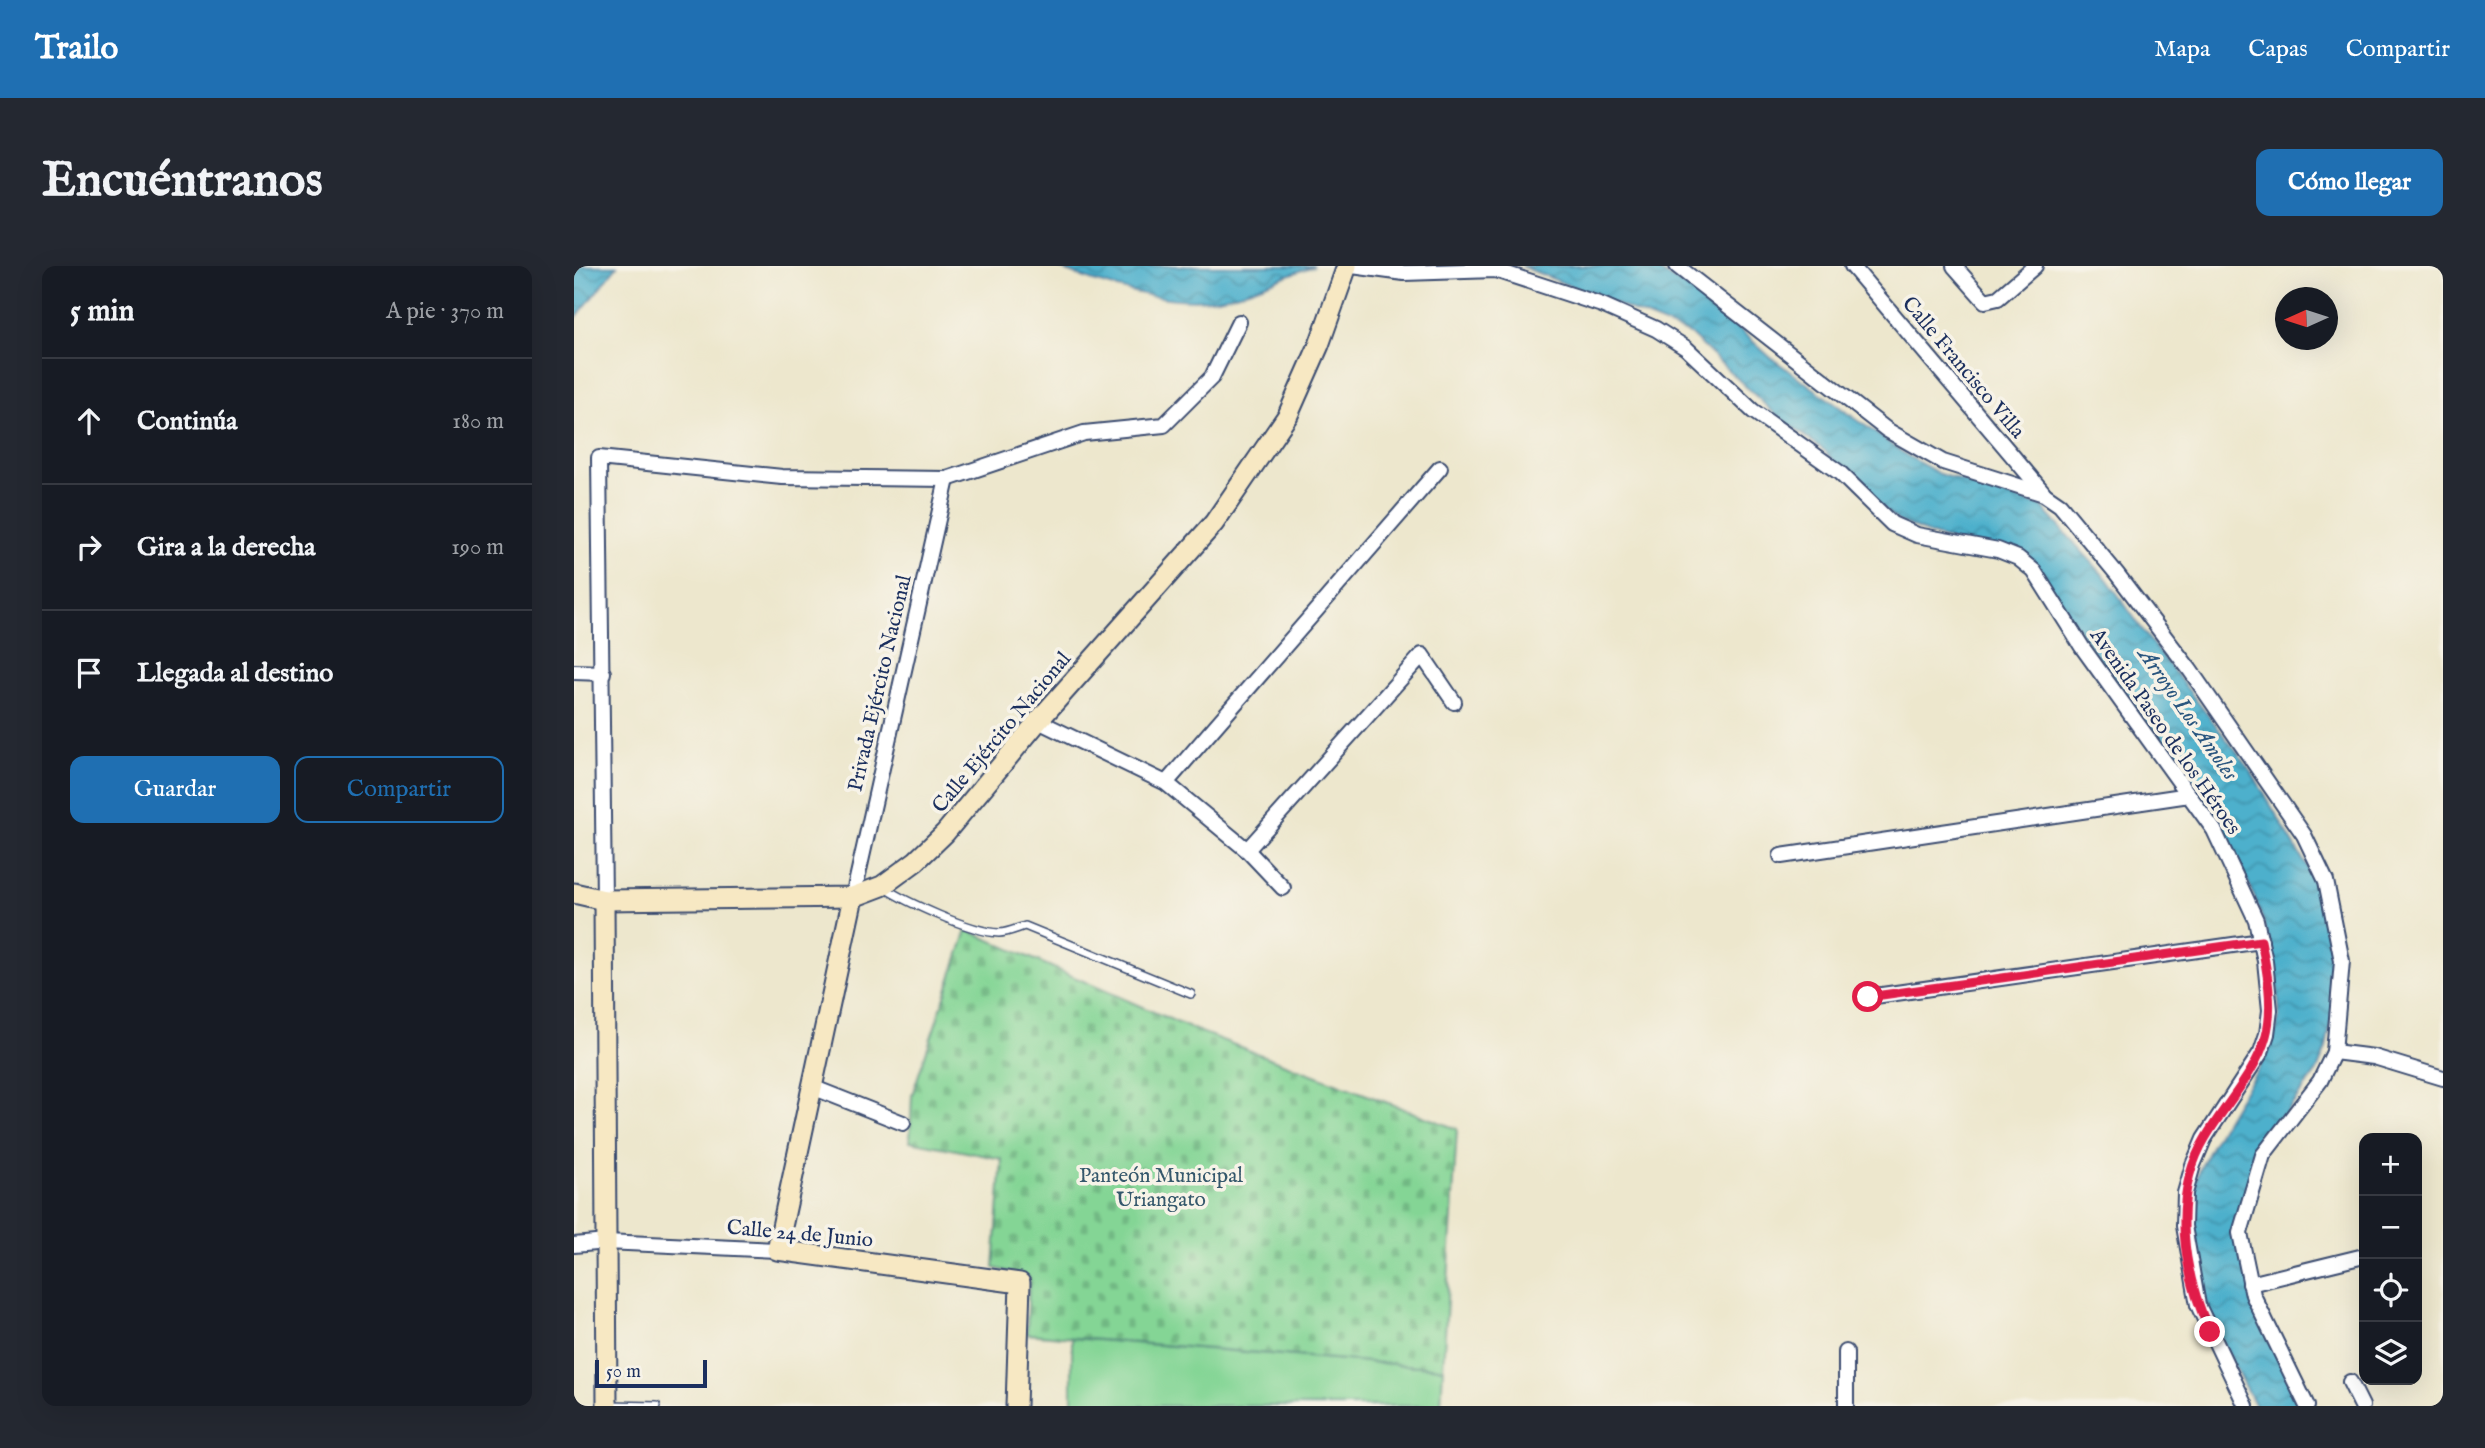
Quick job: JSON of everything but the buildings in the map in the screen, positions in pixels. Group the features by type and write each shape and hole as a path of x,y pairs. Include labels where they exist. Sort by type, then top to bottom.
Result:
{"street":[{"name":"Calle Ejército Nacional","path":"853,897 882,886 916,861 945,833 1038,721 1214,523 1288,415 1350,266"},
{"name":"Avenida Paseo de los Héroes","path":"1350,266 1404,274 1494,270 1602,305 1664,334 1707,365 1753,411 1832,467 1892,524 1917,535 1998,550 2018,558 2034,571 2082,647 2214,830 2256,920 2270,1010 2267,1034 2261,1052 2204,1139 2185,1193 2183,1226 2198,1305 2246,1406"},
{"path":"1677,266 1887,430 1943,462 2044,494 2075,523 2190,670 2257,762 2316,857 2331,900 2342,961 2334,1052 2320,1081 2263,1155 2240,1233 2250,1284 2307,1406"},
{"name":"Calle Francisco Villa","path":"1852,266 2044,494"},
{"path":"1954,266 1985,300 1998,298 2035,266"},
{"path":"607,1405 603,673 598,458 782,477 947,479 1084,433 1164,425 1212,377 1239,322"},
{"path":"1166,783 1440,468"},
{"name":"Privada Ejército Nacional","path":"853,897 947,479"},
{"path":"1247,850 1423,655 1454,702"},
{"path":"574,672 603,673"},
{"path":"1038,721 1166,783 1247,850 1283,888"},
{"path":"1781,856 2189,795"},
{"path":"574,893 604,900 853,897 778,1250"},
{"path":"1868,997 2261,941"},
{"path":"2334,1052 2374,1057 2443,1078"},
{"path":"812,1087 903,1123"},
{"name":"Calle 24 de Junio","path":"574,1245 606,1242 778,1250 1020,1283 1016,1406"},
{"path":"2250,1284 2359,1257"},
{"path":"1846,1352 1846,1406"},
{"path":"2350,1382 2362,1406"}],"lane":[{"path":"882,886 903,900 972,926 1000,933 1025,926 1191,994"},
{"path":"607,1405 657,1406"}],"green space":[{"name":"Panteón Municipal Uriangato","path":"967,930 1190,1028 1457,1129 1443,1368 1027,1334 1029,1277 994,1268 1002,1159 910,1141 912,1095"},
{"path":"1072,1338 1443,1368 1441,1406 1072,1406"}],"water":[{"path":"574,266 617,266 574,320"},
{"path":"1055,266 1314,266 1240,293 1198,300 1156,296 1112,287"},
{"name":"Arroyo Los Amoles","path":"1521,266 1651,266 1706,299 1770,357 1906,455 1940,474 2041,506 2107,579 2151,642 2249,768 2309,870 2330,924 2338,954 2336,994 2326,1048 2317,1071 2260,1148 2235,1234 2302,1406 2255,1406 2214,1323 2194,1263 2190,1233 2191,1202 2199,1172 2218,1134 2272,1044 2279,1007 2274,964 2264,922 2230,845 2208,808 2080,634 2031,562 1932,535 1898,521 1860,488 1825,451 1773,412 1690,334"}],"route":[{"path":"1868,997 2261,941 2270,1010 2267,1034 2261,1052 2204,1139 2185,1193 2183,1226 2188,1263 2198,1305 2210,1332"}]}
